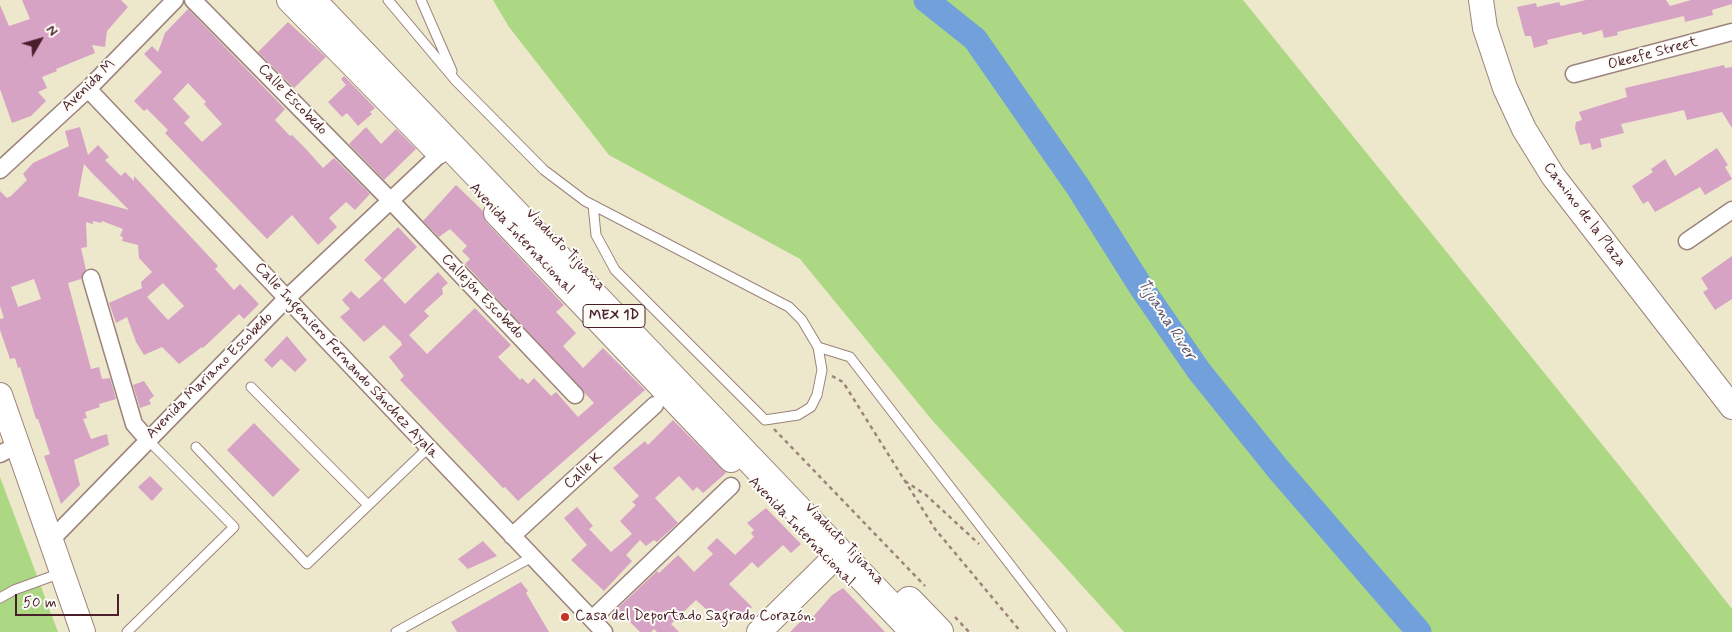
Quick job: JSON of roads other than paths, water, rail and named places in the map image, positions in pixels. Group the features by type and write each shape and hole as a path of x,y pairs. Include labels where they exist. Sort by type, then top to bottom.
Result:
{"highway":[{"name":"Avenida Internacional","path":"311,0 916,632"},
{"name":"Viaducto Tijuana","path":"318,0 921,632"},
{"name":"Viaducto Tijuana","path":"325,0 928,632"},
{"name":"Avenida Internacional","path":"335,0 944,621"}],"main road":[{"name":"Avenida Internacional","path":"289,0 440,154 896,632"},
{"name":"Camino de la Plaza","path":"1481,0 1485,28 1505,88 1524,129 1548,168 1732,407"},
{"path":"0,394 8,449 50,541 83,632"},
{"path":"759,632 830,562"}],"street":[{"name":"Avenida M","path":"0,170 88,89 175,0"},
{"name":"Calle Escobedo","path":"194,0 390,200"},
{"name":"Okeefe Street","path":"1574,74 1732,32"},
{"name":"Calle Ingeniero Fernando Sánchez Ayala","path":"88,89 604,632"},
{"name":"Avenida Mariano Escobedo","path":"50,541 287,298 440,154"},
{"name":"Callejón Escobedo","path":"390,200 575,395"},
{"path":"1687,241 1732,210"},
{"path":"91,278 134,424 148,440"},
{"name":"Calle K","path":"512,536 655,405"},
{"path":"592,619 731,486"}],"lane":[{"path":"388,0 456,81 544,170 593,205 789,307 802,320 818,347 822,370 817,395 811,407 798,415 765,420 615,270 596,235 593,205"},
{"path":"421,0 456,81"},
{"path":"818,347 850,357 1062,632"},
{"path":"251,387 368,505"},
{"path":"127,632 234,527 148,440"},
{"path":"196,448 307,564 428,448"},
{"path":"396,632 532,557"},
{"path":"0,598 14,590 62,573"}],"waterway":[{"name":"Tijuana River","path":"926,0 975,39 1078,187 1143,290 1199,371 1278,469 1419,632"}],"place":[{"name":"Casa del Deportado Sagrado Corazón.","path":"565,617"}]}
